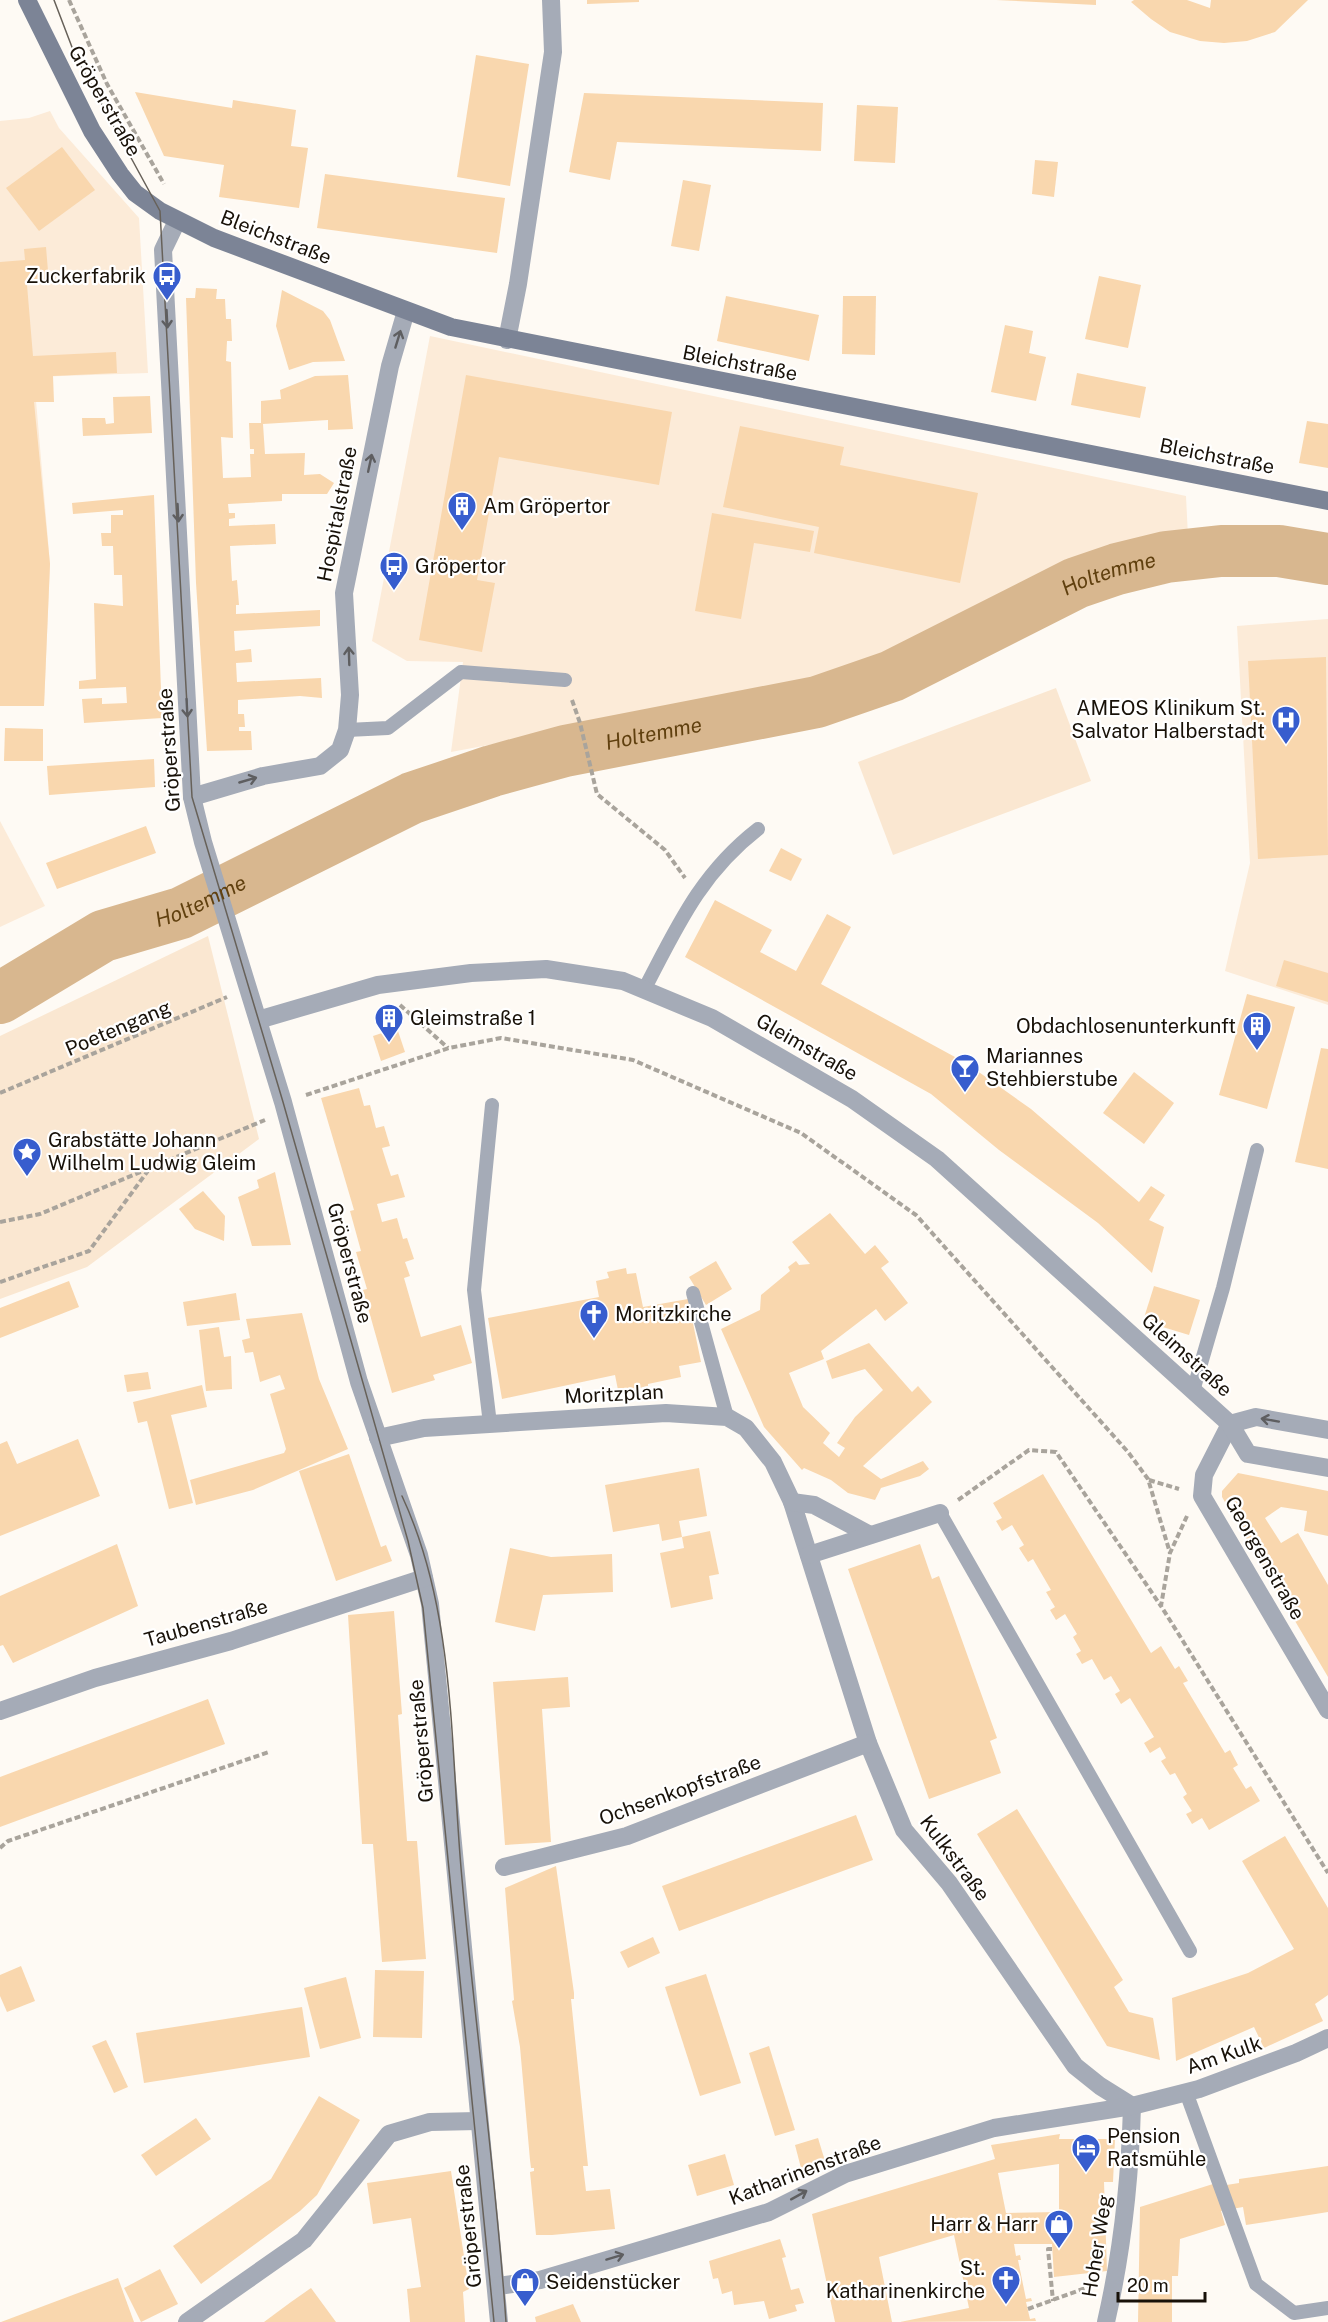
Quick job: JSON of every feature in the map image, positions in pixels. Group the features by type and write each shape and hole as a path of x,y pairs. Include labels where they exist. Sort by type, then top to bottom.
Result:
{"main road":[{"name":"Gröperstraße","path":"27,0 93,131 135,192 160,211"},
{"name":"Bleichstraße","path":"160,211 214,238 451,327 507,340 1328,501"}],"street":[{"path":"507,340 519,284 553,52 551,0"},
{"name":"Gröperstraße","path":"177,221 163,250 192,797 203,842 247,989 284,1102 359,1382 419,1555 424,1578 435,1637 478,2121 498,2286 500,2322"},
{"name":"Hospitalstraße","path":"192,797 263,776 320,766 340,750 347,730 349,653 344,593 390,366 406,311"},
{"name":"Gleimstraße","path":"258,1020 378,986 471,973 546,969 623,981 712,1018 852,1099 937,1159 1230,1424 1248,1454 1328,1468"},
{"name":"Moritzplan","path":"378,1438 424,1428 666,1413 727,1417"},
{"name":"Kulkstraße","path":"727,1417 746,1428 773,1462 792,1502 868,1743 903,1830 949,1883 1075,2066 1100,2086 1132,2106"},
{"name":"Gleimstraße","path":"1230,1424 1256,1417 1328,1430"},
{"name":"Georgenstraße","path":"1230,1424 1204,1475 1202,1496 1328,1710"},
{"path":"792,1502 814,1505 870,1536"},
{"path":"809,1555 940,1513"},
{"name":"Taubenstraße","path":"0,1711 95,1678 231,1641 424,1578"},
{"name":"Ochsenkopfstraße","path":"504,1867 627,1836 868,1743"},
{"name":"Am Kulk","path":"1132,2106 1186,2092 1296,2053 1328,2038"},
{"name":"Katharinenstraße","path":"498,2286 540,2280 769,2212 845,2174 994,2128 1132,2106"},
{"name":"Hoher Weg","path":"1106,2322 1116,2276 1130,2183 1132,2106"},
{"path":"187,2322 304,2240 389,2134 430,2122 478,2121"}],"lane":[{"path":"347,730 388,728 461,672 565,680"},
{"path":"644,990 696,893 731,850 758,829"},
{"path":"490,1424 474,1290 492,1105"},
{"path":"1193,1391 1223,1288 1257,1150"},
{"path":"693,1293 727,1417"},
{"path":"940,1513 1190,1951"},
{"path":"1186,2092 1256,2284 1294,2313 1328,2308"}],"path":[{"path":"69,0 107,84 162,177 177,221"},
{"path":"580,723 597,795 665,850 696,893"},
{"path":"378,986 449,1048"},
{"name":"Poetengang","path":"0,1093 247,989"},
{"path":"314,1092 449,1048 501,1038 633,1060 801,1133 916,1215 1128,1452 1148,1479 1170,1553 1161,1605"},
{"path":"0,1222 40,1214 261,1124 284,1102"},
{"path":"0,1282 89,1251 151,1167"},
{"path":"940,1513 1029,1450 1056,1452 1161,1605 1328,1873"},
{"path":"0,1848 8,1841 269,1752"},
{"path":"1052,2249 1048,2249 1053,2301"},
{"path":"1028,2309 1116,2276"}],"shaded area":[{"path":"50,111 59,128 139,218 148,373 34,377 50,564 44,706 0,706 0,121 29,118"},
{"path":"430,336 1186,496 1188,536 843,679 451,752 463,662 407,661 372,641"},
{"name":"AMEOS Klinikum St. Salvator Halberstadt","path":"1328,619 1328,1005 1225,971 1250,863 1237,626"},
{"path":"1056,688 1091,781 893,855 858,762"},
{"path":"0,821 45,906 0,927"},
{"path":"208,936 259,1139 87,1267 0,1299 0,1036"}],"building":[{"path":"587,0 639,0 639,2 587,4"},
{"path":"996,0 1096,0 1096,5"},
{"path":"1134,0 1187,0 1210,8 1211,0 1308,0 1275,32 1247,41 1224,43 1200,41 1170,32 1131,2"},
{"path":"476,55 529,64 510,186 457,177"},
{"path":"135,92 232,108 233,100 296,110 291,146 308,148 299,208 219,197 224,165 164,156"},
{"path":"584,93 823,103 821,151 617,142 610,180 569,172"},
{"path":"857,105 898,107 895,163 854,161"},
{"path":"62,147 95,190 39,231 6,188"},
{"path":"1035,160 1058,162 1054,197 1032,194"},
{"path":"325,174 505,198 497,253 317,228"},
{"path":"683,180 711,185 699,251 671,246"},
{"path":"46,247 49,283 27,285 33,356 116,352 117,373 53,376 54,402 34,402 50,564 44,706 0,706 0,262 25,260 24,249"},
{"path":"1099,276 1141,285 1128,348 1085,339"},
{"path":"196,288 217,289 216,299 225,299 226,319 231,319 232,341 227,341 226,361 231,362 233,438 221,437 223,478 251,477 250,454 254,454 254,449 250,449 249,423 261,423 261,401 281,399 280,390 315,376 348,375 353,429 328,430 328,420 263,424 265,454 305,453 304,475 320,474 334,483 327,494 282,494 282,501 228,504 229,513 235,513 235,518 229,519 229,526 275,524 276,544 230,546 232,581 237,580 239,605 236,605 236,614 320,610 320,626 234,631 235,651 251,649 252,662 236,663 237,682 321,678 322,698 300,696 238,700 238,714 244,714 245,727 239,727 239,731 251,731 252,750 207,751 196,583 186,298 195,298"},
{"path":"282,290 323,311 330,320 345,361 313,362 289,370 276,326"},
{"path":"726,296 819,315 809,361 717,341"},
{"path":"843,296 876,296 875,355 842,354"},
{"path":"1005,325 1033,331 1029,353 1046,357 1036,401 991,392"},
{"path":"1077,373 1146,387 1140,418 1071,405"},
{"name":"Am Gröpertor","path":"466,375 672,412 659,485 499,457 477,580 495,583 482,652 419,640"},
{"path":"150,396 152,433 83,436 82,418 105,418 106,424 114,423 113,397"},
{"path":"1307,421 1328,424 1328,468 1299,463"},
{"path":"740,426 844,447 840,465 978,493 960,583 814,553 819,527 723,507"},
{"path":"154,495 162,718 84,723 82,699 102,698 102,704 127,703 126,687 79,689 79,681 96,679 94,603 123,606 122,575 114,575 113,546 102,546 101,533 111,533 111,515 123,515 123,510 73,514 72,503"},
{"path":"712,513 814,531 810,552 754,543 741,619 695,611"},
{"path":"1326,657 1328,855 1258,859 1248,661"},
{"path":"5,728 43,729 43,761 4,761"},
{"path":"154,759 155,787 49,795 47,766"},
{"path":"146,826 156,853 57,889 46,863"},
{"path":"781,848 802,859 791,881 769,871"},
{"path":"715,900 772,930 760,952 796,971 827,914 851,927 821,984 966,1063 1031,1109 1139,1202 1151,1186 1165,1195 1149,1220 1164,1227 1152,1273 1098,1223 999,1150 931,1094 685,957"},
{"path":"1284,960 1328,973 1328,1002 1276,986"},
{"name":"Obdachlosenunterkunft","path":"1247,994 1295,1007 1267,1109 1219,1095"},
{"name":"Gleimstraße 1","path":"397,1028 405,1052 381,1061 373,1036"},
{"path":"1321,1048 1328,1049 1328,1169 1295,1162"},
{"path":"1134,1072 1174,1103 1144,1144 1103,1113"},
{"path":"359,1088 364,1106 370,1105 376,1128 384,1126 390,1146 382,1148 391,1176 398,1174 405,1197 377,1204 382,1222 397,1218 403,1239 407,1238 414,1259 405,1262 410,1276 404,1278 421,1337 461,1325 472,1363 433,1375 435,1380 392,1393 363,1290 367,1289 356,1252 361,1251 350,1211 354,1210 321,1098"},
{"path":"275,1172 291,1245 252,1246 238,1197 259,1188 257,1180"},
{"path":"203,1191 225,1216 224,1241 195,1229 179,1209"},
{"path":"830,1213 865,1254 875,1245 889,1262 881,1268 908,1303 885,1321 876,1309 821,1351 824,1359 789,1373 803,1407 830,1433 823,1443 839,1457 845,1448 837,1443 855,1417 883,1390 865,1369 832,1379 826,1361 869,1343 912,1392 918,1386 932,1402 863,1466 881,1479 923,1461 929,1469 920,1476 881,1488 875,1500 848,1493 831,1480 804,1468 802,1470 764,1427 721,1329 760,1310 761,1295 790,1271 788,1267 796,1261 799,1265 810,1264 792,1242"},
{"path":"716,1261 732,1289 706,1305 689,1277"},
{"name":"Moritzkirche","path":"626,1268 627,1274 636,1273 643,1307 688,1299 701,1362 679,1366 681,1377 630,1390 629,1388 618,1390 615,1375 502,1399 488,1318 599,1297 596,1281 609,1278 607,1272"},
{"path":"69,1281 79,1307 0,1338 0,1308"},
{"path":"1154,1286 1200,1300 1189,1335 1143,1321"},
{"path":"236,1293 240,1320 187,1326 183,1302"},
{"path":"302,1313 319,1379 348,1449 253,1490 196,1505 190,1480 284,1453 286,1449 270,1394 285,1389 280,1375 260,1382 253,1352 245,1353 242,1340 250,1338 246,1319"},
{"path":"219,1327 224,1357 231,1356 232,1389 206,1391 199,1330"},
{"path":"148,1372 151,1389 127,1392 124,1375"},
{"path":"202,1385 207,1407 171,1415 193,1503 169,1509 147,1421 138,1423 133,1402"},
{"path":"78,1439 100,1496 0,1536 0,1444 7,1441 17,1464"},
{"path":"349,1454 381,1547 386,1545 392,1561 336,1581 299,1471"},
{"path":"699,1468 707,1516 679,1521 682,1537 662,1541 659,1524 613,1532 605,1485"},
{"path":"1238,1473 1328,1491 1328,1536 1304,1531 1307,1511 1281,1507 1265,1518 1281,1543 1298,1533 1328,1585 1328,1677 1222,1497 1222,1491"},
{"path":"1043,1474 1151,1653 1161,1646 1175,1669 1179,1666 1188,1681 1183,1683 1225,1753 1230,1750 1238,1765 1233,1768 1246,1789 1251,1786 1260,1801 1209,1830 1202,1818 1192,1824 1186,1814 1192,1811 1183,1797 1187,1794 1175,1773 1170,1775 1161,1761 1166,1758 1160,1747 1150,1753 1144,1743 1154,1737 1130,1698 1121,1704 1115,1694 1120,1691 1111,1676 1104,1680 1092,1659 1082,1664 1076,1654 1081,1651 1073,1637 1077,1634 1065,1614 1056,1620 1050,1610 1055,1607 1046,1592 1051,1590 1033,1559 1028,1562 1019,1548 1024,1545 1012,1525 1002,1531 996,1521 1002,1518 993,1503"},
{"path":"710,1531 719,1574 709,1576 713,1599 671,1608 660,1553 684,1548 682,1537"},
{"path":"117,1544 138,1606 13,1663 3,1645 0,1646 0,1596"},
{"path":"920,1544 932,1579 939,1576 997,1738 990,1741 1001,1773 929,1799 848,1569"},
{"path":"510,1548 551,1557 612,1554 613,1592 543,1595 535,1631 495,1622"},
{"path":"394,1611 402,1714 398,1715 407,1841 417,1841 426,1959 382,1962 373,1844 362,1844 348,1615"},
{"path":"568,1677 570,1707 542,1709 551,1842 505,1845 493,1682"},
{"path":"208,1699 225,1744 0,1827 0,1777"},
{"path":"1017,1809 1123,1980 1114,1987 1129,2012 1153,2018 1160,2060 1107,2046 977,1834"},
{"path":"856,1815 873,1860 679,1931 662,1886"},
{"path":"1285,1836 1328,1908 1328,1995 1315,2004 1323,2021 1264,2048 1254,2027 1176,2061 1172,1998 1248,1973 1294,1949 1242,1861"},
{"path":"556,1866 574,1993 574,1999 571,1999 588,2166 583,2166 586,2191 610,2189 615,2229 536,2235 530,2172 534,2171 534,2168 531,2168 520,2047 512,2001 514,2000 505,1888"},
{"path":"653,1937 660,1953 628,1968 620,1952"},
{"path":"21,1966 35,2001 7,2012 0,1996 0,1975"},
{"path":"375,1970 424,1971 422,2038 373,2037"},
{"path":"706,1974 741,2083 700,2096 665,1987"},
{"path":"346,1977 361,2038 320,2049 304,1988"},
{"path":"302,2007 310,2057 144,2083 136,2033"},
{"path":"106,2040 128,2087 114,2093 92,2046"},
{"path":"769,2046 795,2130 775,2136 749,2053"},
{"path":"319,2096 360,2120 317,2195 300,2211 201,2284 173,2246 271,2179"},
{"path":"196,2118 211,2139 156,2176 141,2155"},
{"path":"1060,2134 1059,2139 1115,2139 1113,2182 1104,2182 1107,2271 1054,2277 1052,2244 1014,2244 1016,2256 1020,2255 1021,2260 1018,2260 1026,2299 1031,2298 1032,2301 1026,2302 1030,2319 1035,2318 1036,2321 900,2322 969,2308 954,2235 879,2257 892,2322 835,2322 812,2214 995,2159 991,2145","holes":["1059,2164 1059,2212 1006,2213 998,2173"]},
{"path":"818,2138 825,2161 801,2168 795,2145"},
{"path":"725,2154 734,2185 697,2196 688,2165"},
{"path":"1328,2166 1328,2212 1246,2225 1243,2207 1221,2211 1225,2225 1180,2239 1178,2276 1172,2276 1172,2322 1138,2322 1140,2207 1213,2184 1214,2187 1239,2183 1239,2179"},
{"path":"451,2171 469,2289 463,2292 465,2322 410,2322 407,2289 421,2287 411,2218 373,2224 367,2183"},
{"path":"780,2239 786,2257 782,2258 791,2290 799,2288 804,2303 795,2305 797,2311 769,2319 764,2301 734,2305 732,2291 722,2294 718,2278 713,2279 709,2261"},
{"path":"160,2269 178,2304 141,2322 124,2288"},
{"path":"118,2278 134,2322 1,2322"},
{"path":"311,2288 336,2322 264,2322 291,2302"},
{"path":"573,2304 581,2322 536,2322 535,2317"}],"waterway":[{"name":"Holtemme","path":"0,998 103,936 181,913 412,798 492,771 565,751 817,702 892,676 1076,583 1117,569 1166,557 1221,551 1279,551 1328,559"}],"tram line":[{"path":"54,0 75,55 160,211 192,797 283,1102 408,1541 423,1608 494,2322"},
{"path":"402,1496 420,1541 433,1588 442,1636 448,1684 462,1879 497,2211 506,2322"}],"place":[{"name":"Zuckerfabrik","path":"167,302"},
{"name":"Am Gröpertor","path":"462,532"},
{"name":"Gröpertor","path":"394,592"},
{"name":"AMEOS Klinikum St. Salvator Halberstadt","path":"1286,746"},
{"name":"Gleimstraße 1","path":"389,1044"},
{"name":"Obdachlosenunterkunft","path":"1257,1052"},
{"name":"Mariannes Stehbierstube","path":"965,1094"},
{"name":"Grabstätte Johann Wilhelm Ludwig Gleim","path":"27,1178"},
{"name":"Moritzkirche","path":"594,1340"},
{"name":"Pension Ratsmühle","path":"1086,2174"},
{"name":"Harr & Harr","path":"1059,2250"},
{"name":"St. Katharinenkirche","path":"1006,2306"},
{"name":"Seidenstücker","path":"525,2308"}]}
